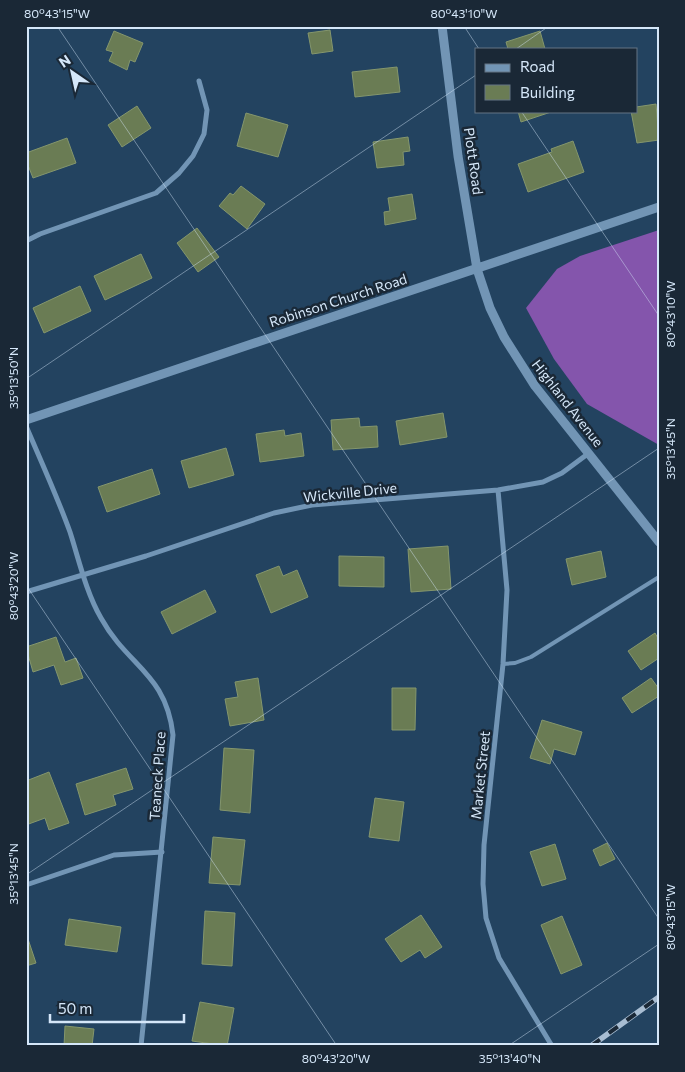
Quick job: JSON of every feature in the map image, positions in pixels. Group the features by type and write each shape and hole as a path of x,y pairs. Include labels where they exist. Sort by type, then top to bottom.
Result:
{"street":[{"name":"Plott Road","path":"442,26 458,156 477,269"},
{"path":"26,241 156,193 179,174 193,156 204,134 207,110 200,81"},
{"name":"Robinson Church Road","path":"26,420 659,207"},
{"name":"Highland Avenue","path":"477,269 490,308 518,361 535,386 659,542"},
{"name":"Teaneck Place","path":"26,426 100,617 114,640 152,678 164,696 171,716 173,735 141,1046"},
{"name":"Wickville Drive","path":"26,592 274,513 312,504 498,490 543,482 562,473 589,453"},
{"name":"Market Street","path":"498,490 507,590 503,664 484,845 483,884 486,918 499,958 552,1046"},
{"path":"26,885 114,856 162,852"}],"lane":[{"path":"503,664 516,663 532,657 659,577"}],"shaded area":[{"path":"659,230 659,445 587,404 554,359 526,308 557,269 580,256"}],"building":[{"path":"330,30 333,51 312,54 308,33"},
{"path":"114,31 143,43 135,62 130,60 127,70 109,61 113,52 106,50"},
{"path":"540,31 545,48 508,48 506,42"},
{"path":"397,67 400,92 355,97 352,72"},
{"path":"656,104 659,140 637,143 631,112 638,112 638,107"},
{"path":"137,106 151,128 122,147 108,125"},
{"path":"518,112 551,112 521,122"},
{"path":"246,113 288,125 278,157 237,146"},
{"path":"408,137 410,151 403,152 404,165 377,168 373,142"},
{"path":"67,138 76,163 33,178 26,160 26,153"},
{"path":"573,141 584,172 528,192 518,164 552,152 551,149"},
{"path":"241,186 265,204 247,229 219,206 230,193 233,195"},
{"path":"412,194 416,219 385,225 384,212 390,211 388,198"},
{"path":"197,228 219,257 198,272 177,243"},
{"path":"141,254 152,278 105,300 94,276"},
{"path":"80,286 91,311 44,333 33,308"},
{"path":"443,413 447,437 400,445 396,421"},
{"path":"359,418 360,427 377,426 378,447 333,450 331,420"},
{"path":"284,430 285,436 301,433 304,456 260,462 256,434"},
{"path":"226,448 234,475 189,488 181,461"},
{"path":"152,469 160,494 107,512 98,487"},
{"path":"448,546 451,589 411,592 408,549"},
{"path":"601,551 606,577 572,585 566,559"},
{"path":"339,556 384,557 384,587 339,586"},
{"path":"279,566 283,576 297,570 308,597 271,613 256,575"},
{"path":"205,590 216,612 172,634 161,612"},
{"path":"655,633 659,640 659,658 641,670 628,651"},
{"path":"56,637 65,662 76,658 83,678 61,685 54,665 33,672 26,647"},
{"path":"258,678 264,720 230,726 225,699 238,697 235,682"},
{"path":"651,678 659,689 659,696 632,713 622,698"},
{"path":"392,688 416,688 415,730 392,730"},
{"path":"542,720 582,732 575,755 554,749 550,764 530,758"},
{"path":"224,748 254,750 250,813 220,810"},
{"path":"126,768 133,789 113,795 116,805 85,815 76,784"},
{"path":"49,772 69,823 49,830 45,818 26,825 26,781"},
{"path":"375,798 404,802 399,841 369,837"},
{"path":"213,837 245,840 240,885 209,883"},
{"path":"607,843 615,859 600,866 593,850"},
{"path":"555,844 566,879 542,886 530,852"},
{"path":"205,911 235,913 232,966 202,964"},
{"path":"421,915 442,947 425,958 420,950 401,962 385,939"},
{"path":"562,916 582,965 561,974 541,925"},
{"path":"69,919 121,927 117,952 65,945"},
{"path":"26,939 28,939 36,963 26,966"},
{"path":"200,1002 234,1008 227,1046 192,1041"},
{"path":"65,1026 94,1029 92,1046 64,1046"}],"railway":[{"path":"591,1046 659,997"}]}
